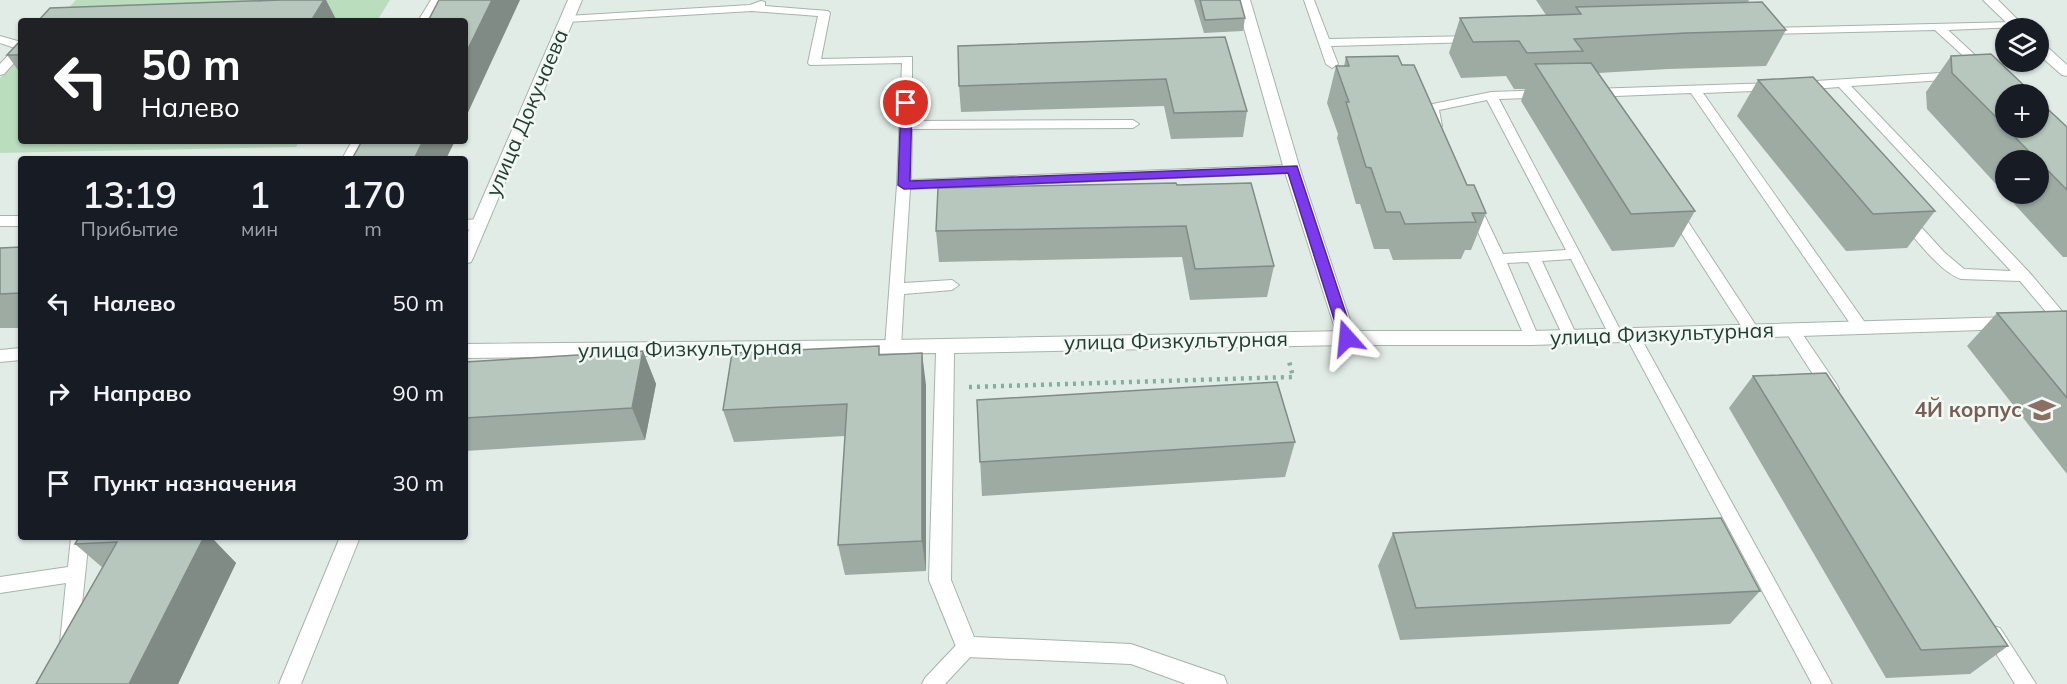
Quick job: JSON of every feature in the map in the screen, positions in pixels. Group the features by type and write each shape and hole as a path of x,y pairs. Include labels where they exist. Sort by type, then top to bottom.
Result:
{"street":[{"name":"улица Докучаева","path":"468,244 472,225 575,0"},
{"path":"1243,0 1292,169 1347,338"},
{"path":"1990,0 2008,18"},
{"path":"2049,56 2067,72"},
{"name":"улица Физкультурная","path":"468,351 893,347 1347,338 1532,338 2065,321"},
{"path":"945,346 940,580 967,647 1131,654 1216,684"},
{"path":"290,684 349,540"}],"lane":[{"path":"426,18 436,0"},
{"path":"752,8 768,0"},
{"path":"1310,0 1332,64"},
{"path":"567,19 752,8 824,13 814,63 908,59 904,185 893,347"},
{"path":"1938,27 2000,84"},
{"path":"1750,32 1995,27"},
{"path":"1325,43 1490,38"},
{"path":"0,39 18,46"},
{"path":"0,71 18,50"},
{"path":"1441,138 1432,108 1491,96 1568,93 1601,97 1694,89 1790,91 1842,84 1989,74"},
{"path":"1842,84 2065,321"},
{"path":"1694,89 1861,328"},
{"path":"1491,96 1575,254 1624,335 1822,684"},
{"path":"906,125 1133,124"},
{"path":"904,185 1292,169"},
{"path":"1465,188 1532,338"},
{"path":"1668,202 1752,331"},
{"path":"1899,211 1939,255 1961,274 2024,276"},
{"path":"0,221 18,221"},
{"path":"1498,260 1575,254"},
{"path":"1533,257 1570,336"},
{"path":"897,289 952,285"},
{"path":"1792,330 1838,399"},
{"path":"0,356 18,354"},
{"path":"67,656 80,540"},
{"path":"0,585 76,574"},
{"path":"1981,615 2026,684"},
{"path":"932,684 967,647"}],"path":[{"path":"944,388 1293,377 1283,339"}],"green space":[{"path":"76,0 390,0 379,18 59,18"},
{"path":"18,59 18,144 298,144 296,147 0,153 0,78"}],"building":[{"path":"324,0 313,18 41,18 50,8"},
{"path":"439,0 492,0 468,49 468,18 430,18"},
{"path":"1200,0 1240,0 1245,18 1205,20"},
{"path":"1762,2 1786,30 1574,39 1583,51 1527,53 1519,41 1473,42 1460,18 1581,14 1576,7"},
{"path":"1225,37 1247,111 1174,113 1166,79 959,86 958,46"},
{"path":"18,43 18,55 7,55"},
{"path":"1991,54 1995,58 1995,72 2010,72 2022,84 1995,84 1995,116 1952,73 1951,56"},
{"path":"1398,56 1402,65 1414,65 1467,185 1474,185 1486,213 1472,213 1476,222 1405,224 1400,212 1386,212 1371,168 1366,167 1346,102 1349,102 1336,66 1349,66 1346,57"},
{"path":"1591,63 1695,211 1631,214 1535,64"},
{"path":"1813,77 1935,211 1873,214 1758,80"},
{"path":"2049,110 2067,127 2067,190 2049,172 2049,150 2028,150 2016,138 2049,138"},
{"path":"360,144 422,144 416,156 354,156"},
{"path":"1176,183 1177,185 1251,183 1274,266 1195,269 1186,226 936,231 938,188"},
{"path":"18,247 18,293 0,294 0,248"},
{"path":"2067,311 2067,398 1997,313"},
{"path":"879,346 879,355 922,353 922,541 838,545 847,404 723,410 732,353"},
{"path":"643,351 632,408 468,418 468,362"},
{"path":"1826,373 2008,646 1921,650 1753,376"},
{"path":"1277,382 1295,442 980,462 977,400"},
{"path":"1721,518 1760,591 1416,608 1393,533"},
{"path":"77,540 202,540 129,684 36,684 117,542 75,544"}],"place":[{"name":"4Й корпус","path":"2042,410"}],"route":[{"path":"906,103 904,185 1292,169 1347,338"}]}
